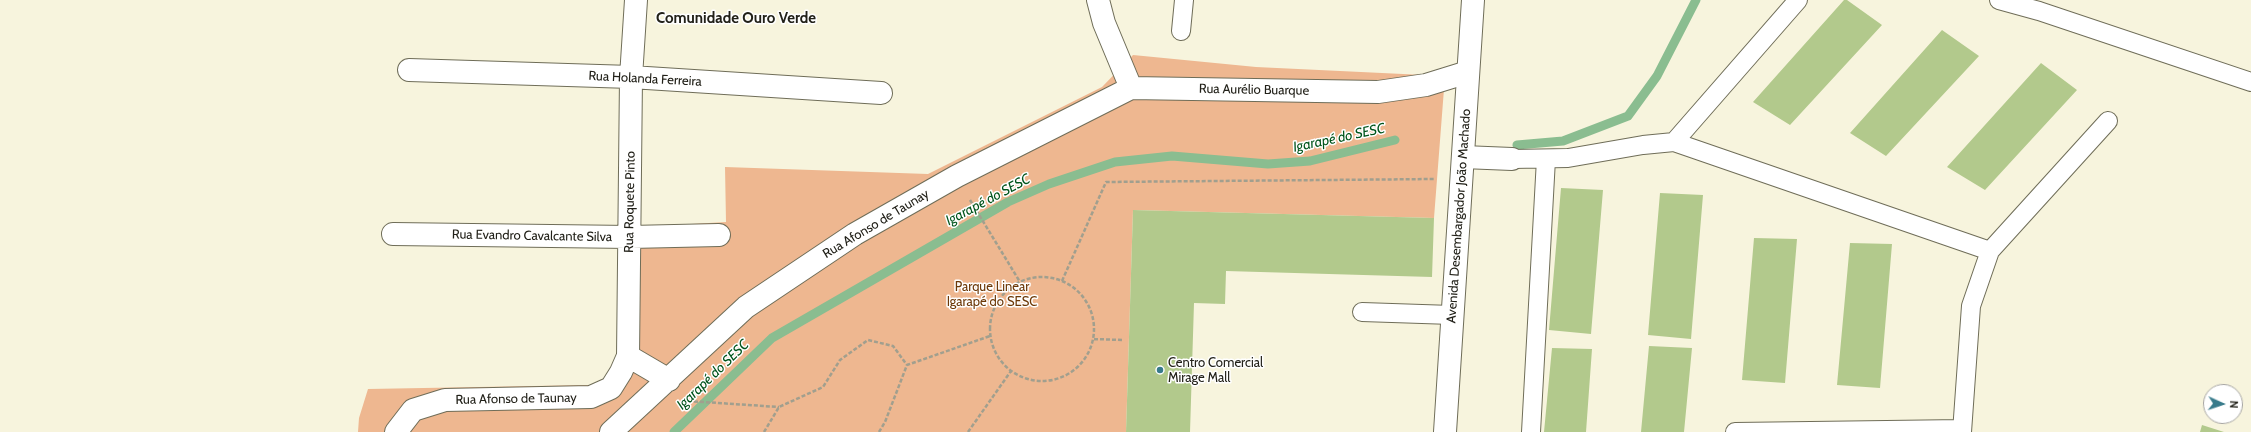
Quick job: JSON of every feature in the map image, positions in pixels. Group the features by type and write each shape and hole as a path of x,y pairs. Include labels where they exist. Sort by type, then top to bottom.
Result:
{"street":[{"name":"Rua Roquete Pinto","path":"628,356 631,77 636,0"},
{"path":"1098,0 1104,23 1131,88"},
{"name":"Avenida Desembargador João Machado","path":"1445,432 1473,0"},
{"name":"Rua Holanda Ferreira","path":"409,70 631,77 881,93"},
{"name":"Rua Aurélio Buarque","path":"1131,88 1378,92 1426,85 1468,72"},
{"name":"Rua Afonso de Taunay","path":"611,432 746,307 855,234 957,176 1131,88"},
{"path":"1463,157 1512,159"},
{"name":"Rua Evandro Cavalcante Silva","path":"393,234 630,238 719,235"},
{"path":"628,356 668,380"},
{"name":"Rua Afonso de Taunay","path":"396,432 413,410 445,400 591,397 611,388 622,372 628,356"}],"lane":[{"path":"1181,31 1184,0"},
{"path":"1674,142 1798,0"},
{"path":"1999,0 2039,11 2251,82"},
{"path":"1735,432 1962,431 1972,306 1990,250 2108,121"},
{"path":"1512,159 1546,159 1674,142 1990,250"},
{"path":"1531,432 1546,159"},
{"path":"1362,312 1452,315"}],"path":[{"path":"957,176 986,229 1020,282"},
{"path":"1062,281 1106,182 1461,179"},
{"path":"1048,277 1062,281 1077,290 1088,304 1094,321 1094,339 1088,355 1076,369 1061,379 1044,382 1026,379 1011,371 1001,361 994,349 990,336 991,320 996,304 1006,291 1020,282 1033,278 1048,277"},
{"path":"879,432 885,422 907,365 990,336"},
{"path":"1094,339 1122,340"},
{"path":"648,398 779,407 823,387 840,360 868,340 892,346 907,365"},
{"path":"968,432 1011,371"},
{"path":"764,432 779,407"}],"green space":[{"name":"Parque Linear Igarapé do SESC","path":"1133,55 1256,67 1445,76 1434,218 1133,210 1126,432 358,432 359,418 368,389 590,385 617,375 640,227 726,222 725,167 928,174 1102,87"}],"building":[{"path":"1844,0 1847,0 1882,25 1790,125 1753,102"},
{"path":"1942,30 1979,56 1886,156 1850,133"},
{"path":"2041,63 2077,90 1985,190 1947,167"},
{"path":"1561,188 1603,190 1591,334 1549,330"},
{"path":"1660,193 1703,195 1691,339 1648,335"},
{"name":"Centro Comercial Mirage Mall","path":"1133,210 1434,218 1432,277 1226,271 1225,304 1194,303 1190,432 1126,432"},
{"path":"1754,238 1797,239 1785,383 1742,380"},
{"path":"1850,243 1892,244 1880,388 1837,385"},
{"path":"1649,346 1692,348 1684,432 1641,432"},
{"path":"1552,348 1592,349 1586,432 1544,432"},
{"path":"2202,425 2224,432 2200,432"}],"waterway":[{"name":"Igarapé do SESC","path":"1517,145 1563,141 1628,116 1657,76 1696,0"},
{"name":"Igarapé do SESC","path":"674,432 772,338 1008,202 1049,184 1115,162 1172,156 1268,164 1310,161 1395,140"}],"place":[{"name":"Centro Comercial Mirage Mall","path":"1160,370"}],"district":[{"name":"Comunidade Ouro Verde","path":"736,19"}]}
